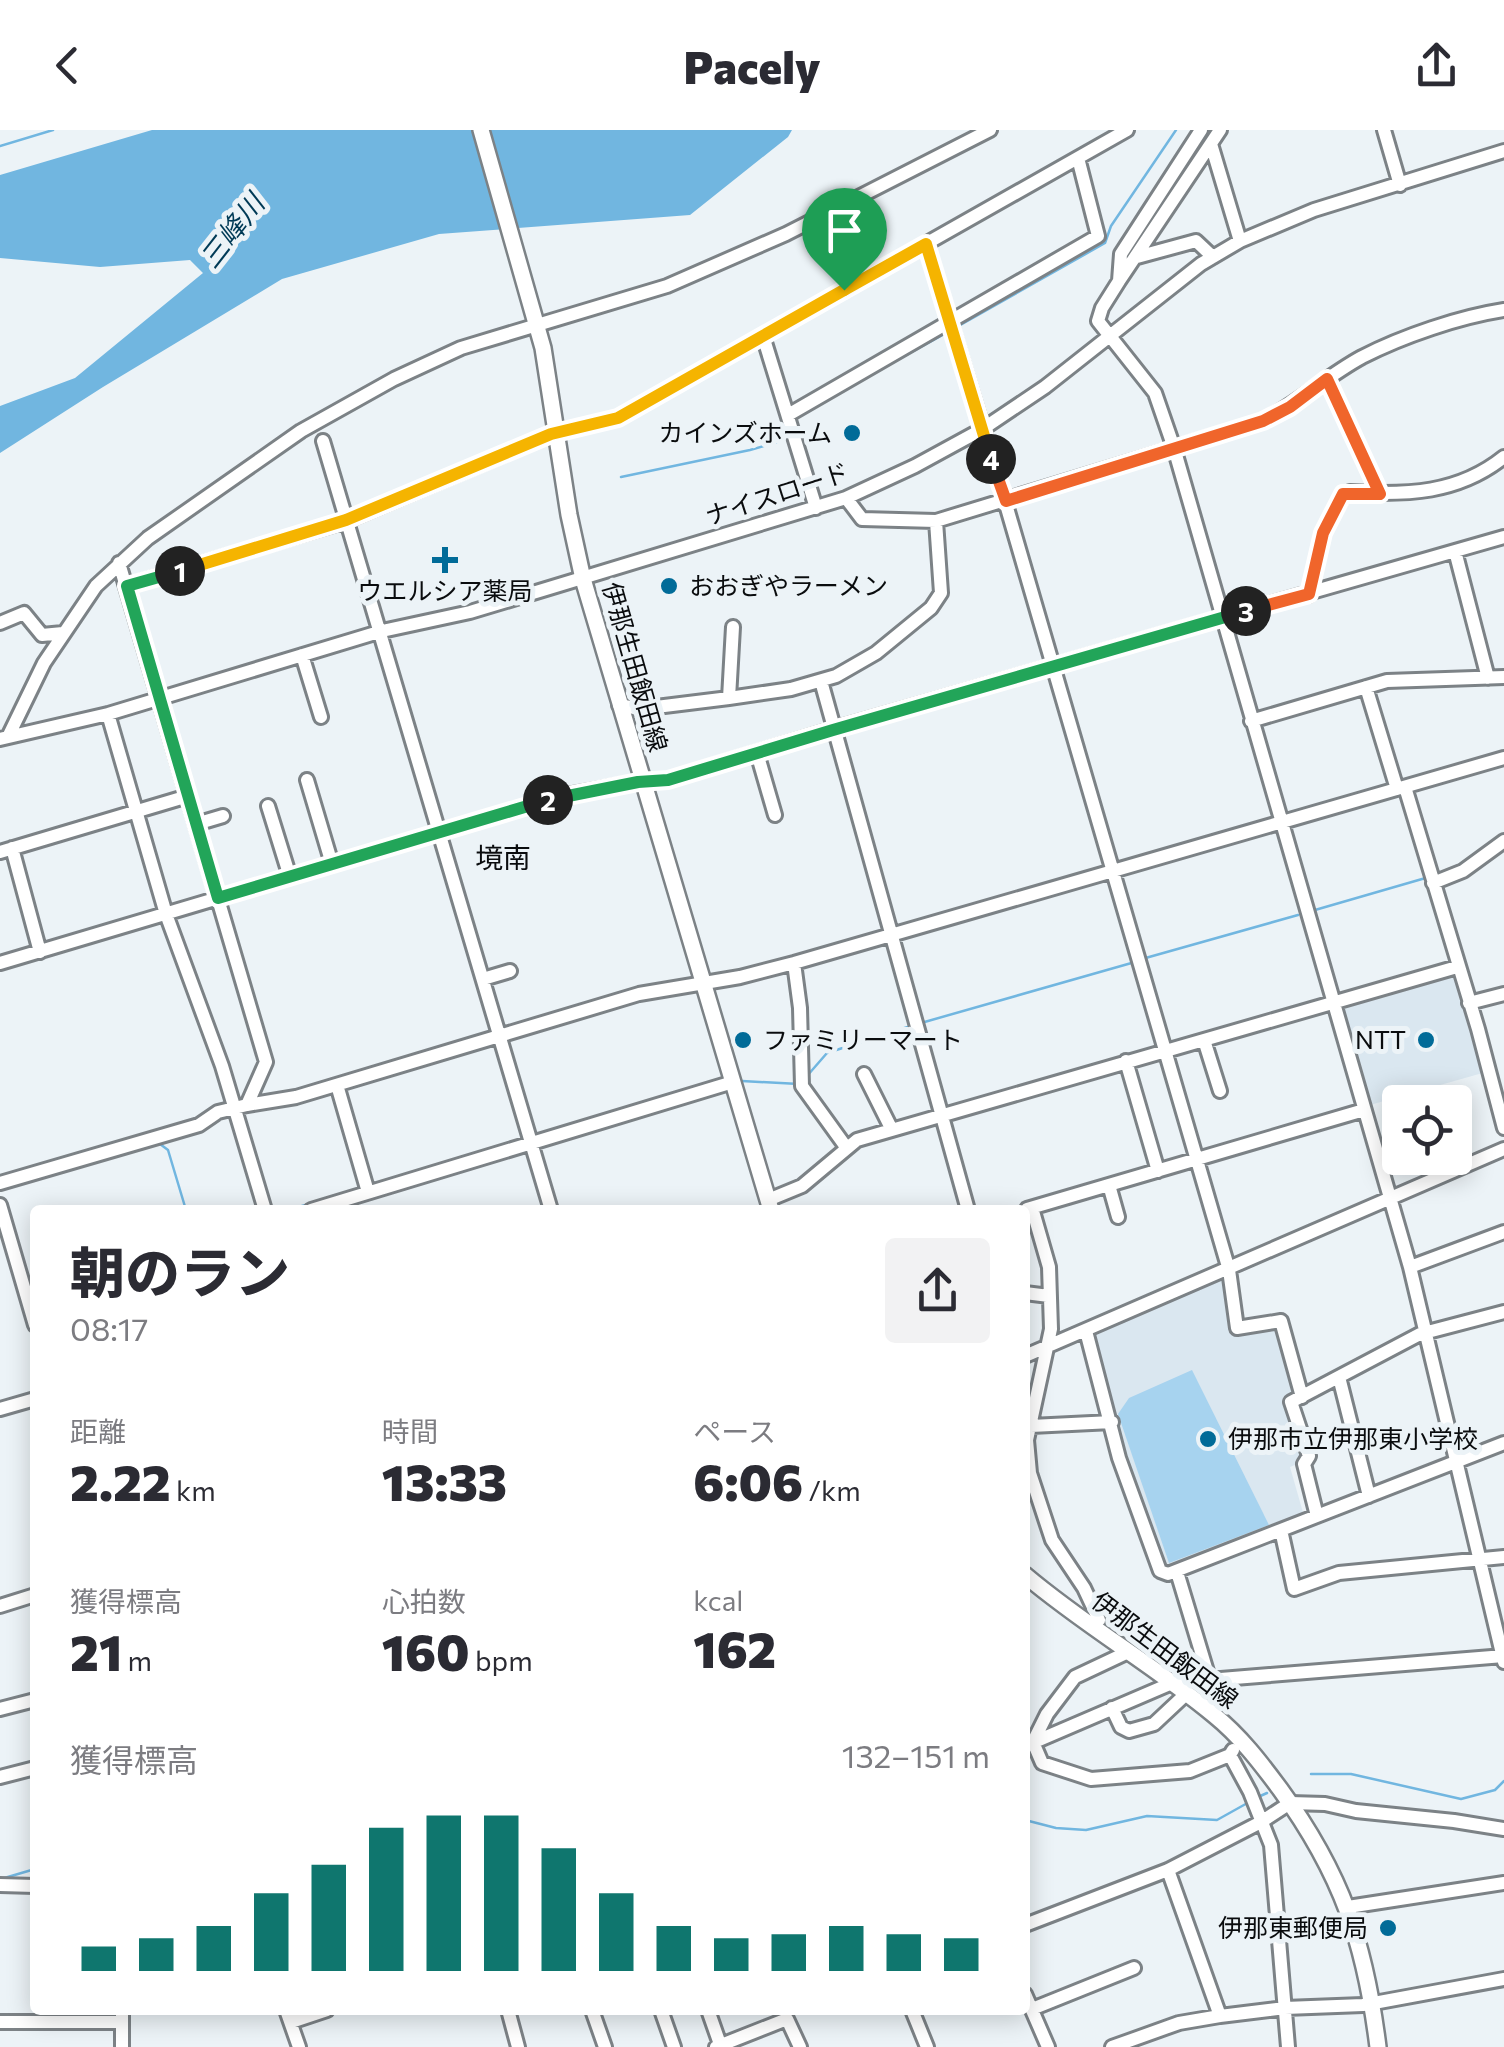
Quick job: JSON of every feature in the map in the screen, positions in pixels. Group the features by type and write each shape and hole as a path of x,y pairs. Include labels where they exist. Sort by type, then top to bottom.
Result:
{"main road":[{"name":"伊那生田飯田線","path":"481,130 536,323 583,579 770,1205"},
{"name":"伊那生田飯田線","path":"1030,1579 1172,1683 1240,1740 1290,1803 1329,1862 1348,1907 1373,2003 1378,2047"}],"street":[{"path":"4,738 63,632 96,586 119,563 251,464 381,386 461,348 685,279 884,186 990,130"},
{"path":"127,586 346,520 558,432 618,418 1127,130"},
{"path":"1119,281 1121,254 1202,130"},
{"path":"1030,1744 1172,1683 1503,1658 1410,1267 1174,448 1155,393 1098,321 1119,281 1220,130"},
{"path":"1384,130 1400,185"},
{"path":"1211,144 1240,241"},
{"name":"ナイスロード","path":"4,738 108,714 382,632 470,612 846,498 981,430 1240,241 1276,223 1504,152"},
{"path":"788,415 1098,236 1078,158"},
{"path":"1137,257 1196,241 1213,257"},
{"path":"926,244 1006,501 1229,1270 1238,1328 1281,1321 1302,1397"},
{"path":"846,498 862,519 936,521 1006,501 1263,421 1365,356 1470,315 1504,310"},
{"path":"763,336 816,508"},
{"path":"1327,379 1380,494"},
{"path":"324,441 549,1205"},
{"path":"1309,594 1323,533 1343,494 1394,495 1466,482 1504,457"},
{"path":"619,705 640,709 791,690 821,681 876,652 931,608 941,593 936,521"},
{"path":"0,963 561,796 668,780 1504,536"},
{"path":"1455,551 1488,678"},
{"path":"119,563 266,1062 241,1107"},
{"path":"0,623 24,613 42,635 63,632"},
{"path":"729,698 733,626"},
{"path":"302,656 321,717"},
{"path":"1251,720 1387,680 1504,676"},
{"path":"821,681 967,1205"},
{"path":"1366,688 1431,879 1504,1128"},
{"path":"108,714 166,914 241,1107 264,1205"},
{"path":"757,753 775,815"},
{"path":"0,1183 199,1125 218,1112 296,1097 639,994 740,977 1504,758"},
{"path":"306,780 332,864"},
{"path":"40,952 6,850 188,796"},
{"path":"268,806 290,877"},
{"path":"196,824 223,816"},
{"path":"1431,879 1463,871 1504,841"},
{"path":"794,962 802,1036 802,1084 846,1147"},
{"path":"770,1205 802,1186 856,1140 1457,967"},
{"path":"483,979 510,971"},
{"path":"1468,1003 1504,994"},
{"path":"1204,1040 1220,1091"},
{"path":"1126,1061 1158,1171"},
{"path":"864,1074 891,1128"},
{"path":"324,1205 367,1189 733,1082"},
{"path":"337,1084 367,1189"},
{"path":"1030,1208 1364,1110"},
{"path":"1030,1354 1504,1149"},
{"path":"1109,1186 1118,1216"},
{"path":"0,1205 30,1308"},
{"path":"1030,1215 1049,1268 1051,1329 1030,1433"},
{"path":"1410,1267 1504,1232"},
{"path":"1030,1294 1050,1296"},
{"path":"1317,1516 1304,1464 1309,1456 1291,1402 1425,1333 1504,1312"},
{"path":"1086,1330 1119,1458 1160,1571 1168,1574 1504,1443"},
{"path":"1339,1377 1369,1496"},
{"path":"0,1409 30,1400"},
{"path":"1032,1426 1112,1422"},
{"path":"1030,1479 1052,1540 1084,1588 1098,1620 1092,1626"},
{"path":"1281,1530 1294,1589 1340,1573 1504,1557"},
{"path":"1177,1572 1209,1678"},
{"path":"1030,1594 1041,1589"},
{"path":"0,1606 30,1597"},
{"path":"1030,1742 1075,1677 1128,1652"},
{"path":"1112,1708 1121,1727 1129,1732 1154,1724 1186,1694"},
{"path":"0,1709 30,1701"},
{"path":"1030,1745 1042,1763 1091,1778 1190,1772 1230,1755 1240,1740"},
{"path":"1230,1755 1271,1845 1288,2047"},
{"path":"0,1777 30,1769"},
{"path":"1030,1923 1168,1870 1290,1803 1325,1804 1356,1812 1504,1829"},
{"path":"1168,1870 1220,2016"},
{"path":"1348,1907 1504,1883"},
{"path":"0,1885 30,1886"},
{"path":"1032,2008 1134,1968"},
{"path":"1112,2047 1179,2023 1285,2008 1373,2003 1504,1979"},
{"path":"1030,2004 1048,2047"},
{"path":"509,2015 518,2047"},
{"path":"594,2015 605,2047"},
{"path":"663,2015 674,2047"},
{"path":"710,2015 719,2046 788,2019 800,2047"},
{"path":"914,2015 928,2047"},
{"path":"0,2022 122,2016 122,2047"},
{"path":"288,2016 299,2047"}],"shaded area":[{"path":"1454,970 1486,1072 1440,1085 1382,1085 1382,1102 1370,1105 1341,1002"},
{"name":"伊那市立伊那東小学校","path":"1226,1279 1236,1332 1280,1324 1297,1392 1286,1401 1305,1455 1302,1462 1290,1467 1304,1516 1170,1570 1161,1567 1122,1459 1090,1334"},
{"path":"1192,1370 1269,1525 1169,1563 1118,1414 1129,1398"}],"water":[{"name":"三峰川","path":"152,130 792,130 690,215 439,234 282,279 0,453 0,406 75,378 203,273 190,260 100,267 0,258 0,175"}],"waterway":[{"path":"0,146 53,130"},
{"path":"955,328 1105,243 1111,226 1176,130"},
{"path":"863,379 948,332"},
{"path":"621,477 750,450 781,441 787,434"},
{"path":"1463,863 1504,834"},
{"path":"1315,910 1429,877"},
{"path":"1142,959 1298,915"},
{"path":"921,1023 1135,962"},
{"path":"807,1076 827,1053 914,1025"},
{"path":"742,1081 799,1084"},
{"path":"160,1144 168,1150 184,1205"},
{"path":"306,1205 316,1202"},
{"path":"1311,1774 1351,1774 1461,1799 1495,1790 1504,1781"},
{"path":"1258,1797 1267,1793"},
{"path":"1030,1821 1086,1830 1147,1816 1217,1820 1251,1801"},
{"path":"1,1879 30,1870"}],"place":[{"name":"カインズホーム","path":"852,433"},
{"name":"ウエルシア薬局","path":"445,560"},
{"name":"おおぎやラーメン","path":"669,586"},
{"name":"ファミリーマート","path":"743,1040"},
{"name":"NTT","path":"1426,1040"},
{"name":"伊那市立伊那東小学校","path":"1208,1439"},
{"name":"伊那東郵便局","path":"1388,1928"}],"district":[{"name":"境南","path":"503,858"}],"route":[{"path":"926,244 1006,501 1263,421 1290,407 1327,379 1380,494 1343,494 1323,533 1309,594 668,780 561,796 218,898 127,586 346,520 551,434 618,418 844,290 926,244"}]}
